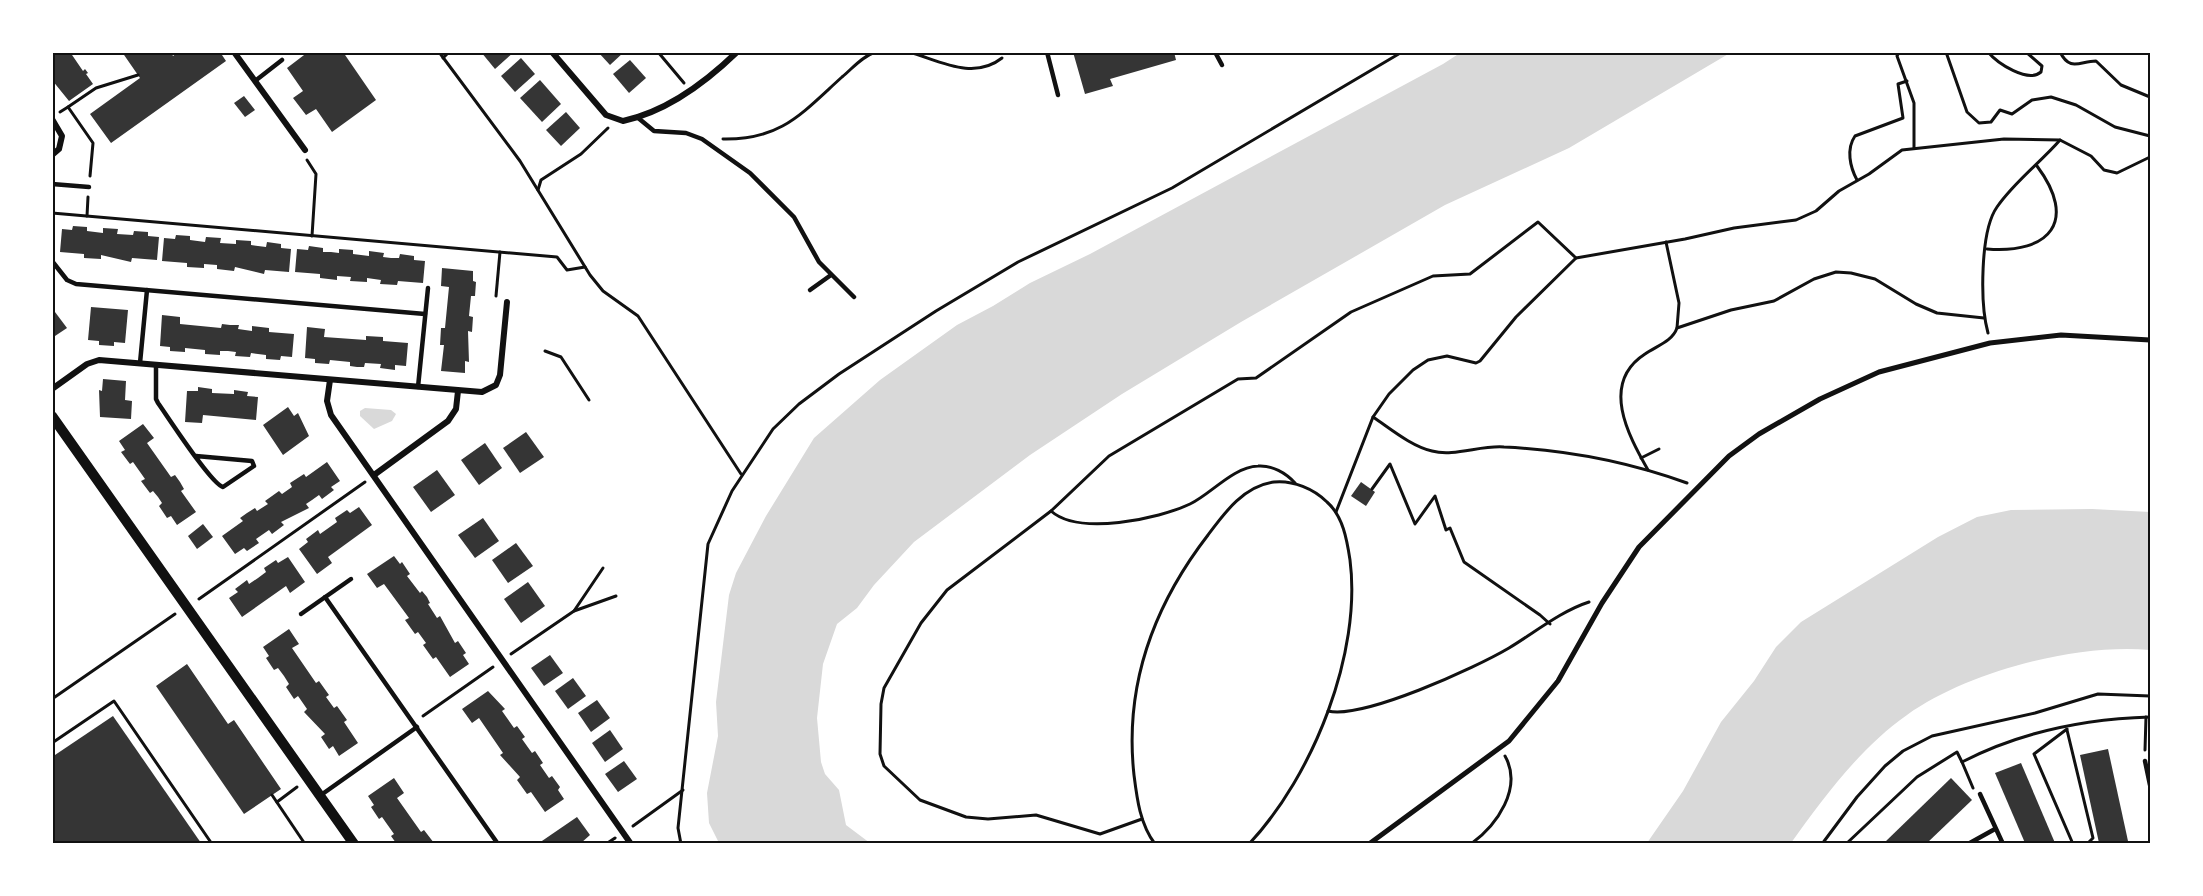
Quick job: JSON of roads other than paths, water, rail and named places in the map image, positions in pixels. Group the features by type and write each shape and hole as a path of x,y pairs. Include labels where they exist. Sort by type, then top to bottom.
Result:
{"street":[{"path":"234,52 304,150"},
{"path":"552,52 606,115 615,120 637,117 690,90 716,72 736,52"},
{"path":"52,119 62,136 59,149 52,155"},
{"path":"52,389 94,361 482,392 496,385 500,375 507,302"},
{"path":"1369,843 1514,736 1558,681 1602,603 1639,547 1697,487 1746,442 1820,399 1879,372 1990,343 2054,335 2151,340"},
{"path":"330,380 328,411 631,843"},
{"path":"374,475 448,421 456,409 458,391"},
{"path":"52,416 354,843"}],"lane":[{"path":"1047,52 1058,95"},
{"path":"1215,52 1222,65"},
{"path":"255,81 282,60"},
{"path":"637,117 654,131 698,137 750,173 786,208 802,228 815,256 854,297"},
{"path":"52,184 89,187"},
{"path":"52,261 67,280 76,284 425,314"},
{"path":"810,290 831,274"},
{"path":"418,387 428,288"},
{"path":"140,363 147,291"},
{"path":"156,365 156,399 196,456 221,487 254,466 252,461 196,456"},
{"path":"301,614 351,579"},
{"path":"325,597 498,843"},
{"path":"320,795 415,725"},
{"path":"2145,761 2151,785"},
{"path":"1980,794 2003,843"},
{"path":"1968,843 1995,829"}]}
